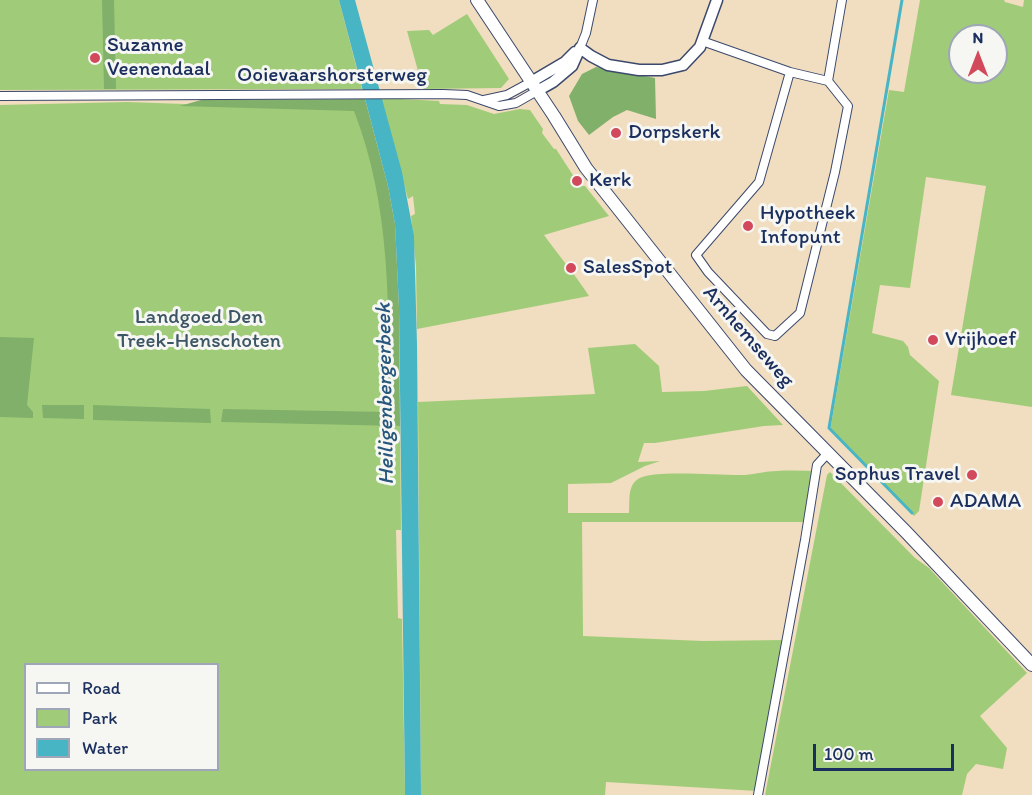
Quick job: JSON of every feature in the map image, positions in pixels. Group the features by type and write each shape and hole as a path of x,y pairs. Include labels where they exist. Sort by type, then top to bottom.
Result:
{"main road":[{"name":"Arnhemseweg","path":"477,0 586,168 746,370 907,533 1032,665"}],"street":[{"path":"534,86 553,82 572,66 586,33 592,0"},
{"path":"580,48 608,65 639,70 662,70 683,65 696,52 702,41 717,0"},
{"path":"828,81 842,0"},
{"path":"702,41 790,72 828,81 848,105 835,171 800,313 780,334 775,336 767,334 708,272 696,255 759,182 790,72"},
{"name":"Ooievaarshorsterweg","path":"0,96 456,94 506,106 534,86"},
{"path":"758,795 806,540 817,465 828,453"}],"green space":[{"path":"0,0 339,0 362,89 0,90"},
{"path":"102,0 114,0 116,89 104,89"},
{"path":"920,0 1004,0 1023,7 1024,0 1032,0 1032,407 951,395 986,186 926,177 910,288 880,285 872,333 903,341 910,355 939,381 919,511 914,516 835,433 830,431 889,90 904,92"},
{"path":"467,14 509,79 501,88 423,89 407,31 429,30 433,35"},
{"path":"596,67 655,78 656,119 627,110 613,117 589,135 578,121 569,96 582,74"},
{"path":"381,98 439,101 440,104 467,105 494,114 520,109 530,110 543,129 542,133 556,149 580,186 585,186 609,216 544,235 589,296 417,329 416,266 411,216 415,214 413,196 408,199"},
{"path":"365,99 388,186 395,224 399,307 400,426 221,422 223,409 387,412 386,259 375,184 354,111 180,106 201,100"},
{"name":"Landgoed Den Treek-Henschoten","path":"127,102 356,110 384,191 395,426 400,426 401,530 396,530 398,618 402,619 405,795 0,795 0,105"},
{"path":"0,337 34,338 27,405 33,412 33,418 0,417"},
{"path":"635,344 659,366 662,392 704,391 747,386 783,425 644,443 638,462 660,461 611,483 568,484 568,513 629,513 632,486 638,479 646,476 658,474 745,475 773,471 819,471 808,522 582,522 583,636 703,641 786,640 757,791 606,782 605,795 421,795 418,402 595,394 588,348"},
{"path":"42,405 84,405 84,419 43,418"},
{"path":"93,405 210,409 211,423 93,420"},
{"path":"830,472 915,558 929,568 1027,673 980,716 1007,748 1003,769 976,764 967,774 962,795 765,795 827,475"}],"water":[{"path":"339,0 355,0 402,172 414,236 421,795 405,795 399,307 395,224 388,186"}],"waterway":[{"path":"902,0 829,428 912,513"}],"place":[{"name":"Suzanne Veenendaal","path":"95,58"},
{"name":"Dorpskerk","path":"616,133"},
{"name":"Kerk","path":"577,181"},
{"name":"Hypotheek Infopunt","path":"748,226"},
{"name":"SalesSpot","path":"571,268"},
{"name":"Vrijhoef","path":"933,340"},
{"name":"Sophus Travel","path":"972,475"},
{"name":"ADAMA","path":"938,502"}],"water label":[{"name":"Heiligenbergerbeek","path":"386,394"}]}
